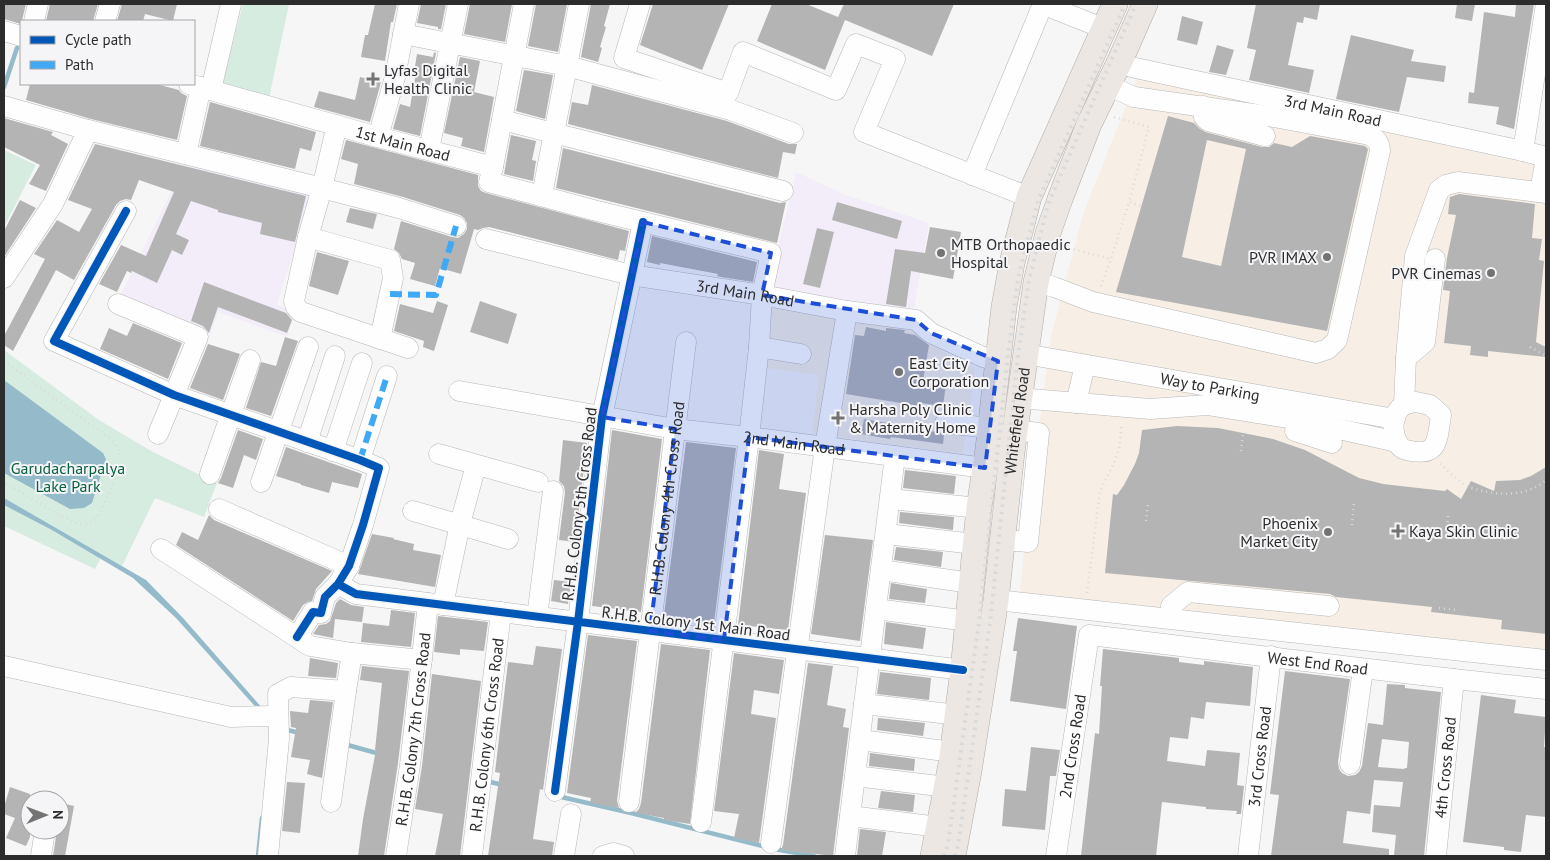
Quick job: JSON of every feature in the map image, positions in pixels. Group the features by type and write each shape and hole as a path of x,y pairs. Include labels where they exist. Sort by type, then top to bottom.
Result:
{"main road":[{"name":"Whitefield Road","path":"952,856 969,771 997,594 1015,430 1036,282 1060,199 1089,124 1145,4"},
{"name":"Whitefield Road","path":"933,856 947,788 958,715 979,508 1004,307 1012,263 1029,197 1108,11"}],"street":[{"path":"34,20 38,4"},
{"path":"105,20 110,4"},
{"path":"186,154 200,87 231,4"},
{"path":"378,136 395,77 408,4"},
{"path":"429,150 458,4"},
{"path":"524,4 493,167 488,182 771,253 762,295 750,437 701,822"},
{"path":"542,196 579,4"},
{"path":"640,4 624,58 728,93 743,52 836,90 856,44 895,59 864,132 1029,197"},
{"path":"972,175 1043,4 1108,11"},
{"path":"1523,151 1546,4"},
{"path":"4,31 20,36"},
{"path":"403,34 567,66 731,110 793,133"},
{"name":"3rd Main Road","path":"1120,61 1132,67 1523,151 1546,158"},
{"path":"1036,282 1093,302 1316,353 1328,349 1337,340 1380,151 1380,145 1377,140 1370,135 1274,117 1134,97 1108,85"},
{"path":"200,87 337,125"},
{"path":"4,106 88,130 399,208 456,226"},
{"path":"1203,106 1204,117 1208,121 1265,136"},
{"path":"502,120 783,190"},
{"name":"1st Main Road","path":"380,339 301,312 296,307 294,301 308,237 337,125 493,167"},
{"path":"4,278 53,204 88,130"},
{"path":"1400,412 1416,402 1430,405 1441,415 1438,441 1433,447 1426,452 1406,450 1401,448 1397,442 1394,432 1400,412 1415,256 1439,190 1442,187 1458,182 1543,192 1546,158"},
{"path":"126,211 54,342 174,395 379,468 349,566 338,584 325,597 321,613 313,612 297,638"},
{"name":"R.H.B. Colony 5th Cross Road","path":"555,790 578,622 602,417 643,222"},
{"path":"308,237 390,260 393,278 380,339 408,348"},
{"name":"3rd Main Road","path":"486,239 631,275 762,295 847,311 916,320 931,333 983,357 998,360"},
{"path":"1399,324 1406,262 1415,256"},
{"path":"1406,358 1426,342 1435,259"},
{"path":"118,304 198,337 158,434"},
{"path":"771,843 825,447 847,311"},
{"path":"1168,319 1175,313 1190,314 1237,324 1245,321"},
{"name":"R.H.B. Colony 4th Cross Road","path":"629,802 686,342"},
{"path":"261,482 308,347"},
{"path":"759,347 801,354"},
{"name":"Way to Parking","path":"1025,354 1159,378 1236,401 1400,412"},
{"path":"307,442 335,356"},
{"path":"210,474 250,360"},
{"path":"333,451 362,363"},
{"path":"1076,403 1085,364"},
{"path":"360,460 387,376"},
{"path":"1150,410 1159,378"},
{"path":"1236,401 1250,382 1338,396"},
{"name":"2nd Main Road","path":"459,391 675,429 985,468"},
{"path":"1020,398 1150,410 1236,401 1294,419 1397,442"},
{"path":"1236,401 1247,420 1272,424 1332,443"},
{"path":"945,423 990,428"},
{"path":"439,454 545,487 537,617"},
{"path":"845,856 895,456"},
{"name":"R.H.B. Colony 7th Cross Road","path":"396,856 410,765 422,660 476,465"},
{"path":"890,499 979,508"},
{"path":"219,509 349,566"},
{"path":"414,511 508,539"},
{"path":"886,534 975,544"},
{"path":"161,549 310,646 422,660"},
{"path":"881,570 971,583"},
{"name":"R.H.B. Colony 1st Main Road","path":"338,584 356,594 963,670"},
{"path":"1171,606 1188,592 1328,606"},
{"path":"997,594 1087,596 1210,610 1208,624"},
{"path":"997,594 1208,624 1546,660"},
{"path":"876,609 968,621"},
{"name":"R.H.B. Colony 6th Cross Road","path":"472,856 501,612"},
{"name":"West End Road","path":"1089,635 1272,656 1363,669 1546,689"},
{"name":"2nd Cross Road","path":"1056,856 1089,635"},
{"path":"331,802 352,652"},
{"name":"3rd Cross Road","path":"1248,856 1272,656"},
{"path":"4,666 231,717 278,714"},
{"path":"1350,764 1363,669"},
{"name":"4th Cross Road","path":"1436,856 1454,679"},
{"path":"268,856 279,738 278,694 291,687 346,691"},
{"path":"864,704 958,715"},
{"path":"860,740 953,752"},
{"path":"855,776 947,788"},
{"path":"564,856 571,814"},
{"path":"850,816 939,826"},
{"path":"41,856 43,840"},
{"path":"602,856 613,852 624,856"}],"path":[{"path":"1093,302 1111,259 1129,202 1149,127 1110,116"},
{"path":"1129,202 1141,206"},
{"path":"1046,244 1111,259"},
{"path":"1530,347 1546,356"},
{"path":"4,361 112,440 117,446 120,458 119,468 100,512 97,517 87,523 74,522 4,484"},
{"path":"1087,596 1100,491 1108,478 1119,449 1121,407"},
{"path":"1241,451 1243,433"},
{"path":"1426,452 1468,487 1489,493 1517,493 1541,484 1546,480"},
{"path":"1352,525 1354,502"},
{"path":"1146,520 1148,503"},
{"path":"1446,532 1448,515"},
{"path":"1505,540 1507,523"},
{"path":"1439,608 1455,610"}],"highlighted area":[{"path":"643,222 771,253 762,295 916,320 931,333 998,361 985,468 749,437 724,640 650,631 675,429 602,417"}],"shaded area":[{"name":"Phoenix Market City","path":"1137,78 1546,167 1546,670 1011,610 1019,598 1051,336 1083,214"},
{"path":"183,162 313,193 277,304 295,314 287,337 218,312 210,335 119,298 170,194"},
{"path":"796,172 846,195 929,223 913,315 769,291"},
{"path":"766,302 913,324 932,345 975,370 963,454 812,434 819,375 761,367"}],"green space":[{"path":"243,4 289,4 269,98 222,84"},
{"path":"4,150 36,165 4,227"},
{"name":"Garudacharpalya Lake Park","path":"4,350 99,420 153,452 217,483 204,517 155,498 122,566 102,556 95,569 4,526"}],"water":[{"path":"4,380 103,453 106,459 92,503 84,508 70,509 4,473"},
{"path":"4,498 146,580 183,618 264,710 261,713 176,618 133,578 52,530 4,505"}],"building":[{"path":"4,4 26,4 20,24 4,19"},
{"path":"50,4 98,4 93,20 46,20"},
{"path":"122,4 177,4 173,20 145,14 143,20 117,20"},
{"path":"375,4 397,4 393,22 391,22 385,61 361,57 365,35 368,35"},
{"path":"421,4 446,4 441,29 417,23"},
{"path":"470,4 512,4 505,42 464,34"},
{"path":"536,4 567,4 558,52 528,46"},
{"path":"591,4 610,4 598,62 581,57"},
{"path":"653,4 729,4 702,70 640,45"},
{"path":"772,4 806,4 838,17 844,4 954,4 932,56 845,20 825,70 757,41"},
{"path":"1256,4 1320,4 1317,20 1304,17 1303,23 1297,22 1288,65 1314,70 1309,93 1249,80 1256,50 1247,48"},
{"path":"1457,4 1475,4 1472,21 1455,18"},
{"path":"1516,4 1534,4 1514,129 1496,124 1499,107 1468,103 1469,92 1474,93 1484,12 1515,17"},
{"path":"1182,16 1203,22 1197,45 1177,40"},
{"path":"1351,35 1414,50 1411,61 1446,66 1444,82 1407,77 1399,112 1336,99"},
{"path":"1217,45 1234,50 1226,75 1209,72"},
{"path":"434,52 436,53 420,136 393,129 400,104 410,107 417,67 415,66 417,54 433,57"},
{"path":"460,57 480,61 474,92 494,97 484,152 461,146 463,138 444,133"},
{"path":"524,70 553,75 545,119 516,111"},
{"path":"360,77 381,82 370,122 314,107 319,91 355,100"},
{"path":"30,85 160,85 179,90 187,96 177,140 91,119 26,100"},
{"path":"592,85 727,121 789,144 797,144 795,154 783,152 778,178 568,124 572,102 588,105"},
{"path":"210,102 316,132 311,151 300,148 295,169 200,146"},
{"path":"1168,116 1194,123 1205,132 1262,147 1269,147 1274,143 1292,147 1310,136 1365,146 1368,149 1327,331 1116,292","holes":["1207,140 1246,149 1221,266 1182,257"]},
{"path":"4,118 53,132 51,135 68,144 46,191 29,184 40,165 4,147"},
{"path":"511,135 536,141 532,160 536,161 533,181 504,174"},
{"path":"346,140 478,175 478,186 481,191 486,193 629,231 625,251 620,250 618,260 489,227 478,230 474,229 461,274 440,268 435,286 410,279 415,263 402,259 394,249 401,221 458,238 467,229 467,223 460,215 354,184 358,164 341,159"},
{"path":"95,144 306,196 295,242 260,234 262,223 218,212 218,210 191,201 176,234 189,240 182,255 172,250 157,283 132,271 131,273 127,271 117,292 99,284 121,245 146,256 174,192 139,180 131,200 120,201 116,205 74,280 56,270 13,351 4,345 4,336 45,259 34,254 57,220 79,232 92,209 68,200"},
{"path":"563,148 780,203 786,202 777,243 556,188"},
{"name":"PVR Cinemas","path":"1459,194 1535,204 1532,238 1542,239 1539,260 1544,261 1536,342 1546,347 1546,357 1488,351 1488,357 1470,355 1471,346 1444,343 1450,291 1443,290 1447,258 1456,215 1448,214 1450,197"},
{"path":"20,200 36,208 4,257 4,231"},
{"path":"837,202 902,221 897,239 832,220"},
{"path":"350,208 377,214 373,229 346,222"},
{"path":"930,227 961,232 953,279 911,271 906,307 886,304 895,249 925,253"},
{"path":"817,228 834,232 820,288 803,284"},
{"path":"652,236 757,262 753,282 647,262"},
{"path":"317,252 349,261 338,295 309,286"},
{"path":"204,282 286,313 292,320 287,333 218,307 209,333 203,326 191,321"},
{"path":"437,301 448,305 434,351 423,347 424,341 394,331 400,304 433,313"},
{"path":"480,301 517,314 508,344 470,332"},
{"path":"133,323 182,343 168,379 100,349 109,328 127,336"},
{"path":"866,327 886,331 886,328 905,330 904,333 915,335 929,345 923,381 946,384 943,406 920,403 919,406 846,394 855,335 864,336"},
{"path":"285,337 298,341 271,416 246,408 261,362 276,366"},
{"path":"208,344 240,354 223,400 190,388"},
{"path":"864,419 893,424 892,427 938,432 944,435 943,444 861,434"},
{"name":"Phoenix Market City","path":"1177,426 1218,428 1273,439 1305,450 1359,478 1383,484 1445,491 1447,489 1461,499 1471,481 1494,491 1496,481 1520,480 1546,467 1546,634 1501,629 1502,620 1431,612 1432,607 1336,597 1330,594 1105,573 1113,494 1117,495 1135,464 1139,453 1142,430"},
{"path":"238,430 263,439 256,460 244,455 233,488 218,483"},
{"path":"612,430 662,439 641,612 592,606"},
{"path":"563,440 587,443 575,542 559,540 565,492 564,486 559,481"},
{"path":"686,442 736,448 714,623 664,615"},
{"path":"286,447 362,474 358,488 332,482 329,493 276,476"},
{"path":"759,450 784,454 779,489 806,493 788,630 738,625"},
{"path":"905,470 956,476 954,494 903,488"},
{"path":"900,512 954,517 953,530 899,523"},
{"path":"209,515 214,520 332,571 316,589 312,601 303,605 293,621 176,545 182,532 198,540"},
{"path":"372,534 414,544 413,550 441,555 435,587 358,574"},
{"path":"825,535 873,540 860,641 811,634"},
{"path":"896,547 943,552 941,567 894,560"},
{"path":"554,580 571,582 568,604 551,601"},
{"path":"891,583 927,589 925,603 889,599"},
{"path":"340,599 351,605 364,607 362,622 335,619 333,638 313,634 319,625 330,621 336,603"},
{"path":"391,610 415,613 411,647 361,642 363,623 389,626"},
{"path":"438,616 488,622 484,651 460,649 460,655 434,652"},
{"path":"1018,618 1077,626 1066,709 1010,701 1017,651 1013,651"},
{"path":"886,622 926,628 923,649 884,644"},
{"path":"588,635 637,641 617,801 619,808 590,803 591,798 567,793"},
{"path":"661,644 710,650 690,824 636,813 641,803"},
{"path":"536,646 562,649 543,790 540,789 533,839 554,842 552,856 488,856 500,773 495,772 508,662 533,665"},
{"path":"1103,649 1179,658 1179,662 1204,665 1204,661 1253,667 1250,706 1206,702 1204,719 1191,717 1188,739 1170,737 1167,761 1205,766 1207,750 1240,753 1237,785 1244,786 1241,814 1236,814 1237,811 1206,809 1206,807 1162,802 1156,856 1081,856 1095,733 1099,734"},
{"path":"734,653 784,660 779,694 754,690 751,714 776,718 759,843 734,838 739,814 714,811"},
{"path":"310,658 338,663 336,678 308,676"},
{"path":"808,663 833,666 827,705 846,709 843,727 849,728 833,856 781,850"},
{"path":"362,666 409,671 384,856 358,856 376,750 382,683 360,680"},
{"path":"1285,671 1350,679 1338,762 1339,769 1348,776 1355,775 1362,766 1368,723 1383,725 1387,684 1405,685 1405,688 1441,692 1424,856 1394,856 1396,835 1372,832 1374,805 1400,807 1403,782 1374,780 1370,814 1347,811 1343,843 1389,849 1389,856 1271,856 1279,795 1270,794","holes":["1382,739 1409,742 1407,768 1378,767"]},
{"path":"880,672 931,678 929,700 877,694"},
{"path":"432,674 481,681 460,856 435,856 443,814 415,809 422,766"},
{"path":"1481,695 1516,700 1514,713 1546,717 1544,747 1546,747 1546,817 1526,815 1521,852 1504,850 1504,847 1463,842"},
{"path":"310,700 333,702 322,778 307,774 310,760 291,757 296,728 291,727 290,711 308,713"},
{"path":"878,718 925,723 923,736 877,730"},
{"path":"1031,747 1060,750 1056,776 1050,776 1045,830 1002,826 1005,789 1026,791"},
{"path":"870,753 915,759 914,771 869,766"},
{"path":"287,782 305,783 300,833 282,831"},
{"path":"10,787 20,790 20,840 29,840 26,846 6,838 15,818 4,814 4,807"},
{"path":"881,791 915,795 913,812 878,808"},
{"path":"70,805 74,806 70,828"},
{"path":"860,829 886,832 882,856 857,856"},
{"path":"55,840 68,840 65,856 53,856"}],"waterway":[{"path":"4,87 17,48"},
{"path":"283,729 300,733"},
{"path":"344,744 380,754"},
{"path":"486,781 503,785"},
{"path":"557,796 766,847"},
{"path":"258,856 262,818"},
{"path":"774,849 814,856"}],"railway":[{"path":"944,856 948,844 979,622 1018,278 1038,201 1125,4"},
{"path":"955,856 990,623 1018,356 1029,280 1048,204 1136,4"}],"marked path":[{"path":"390,294 436,295 456,226"},
{"path":"360,460 387,376"}],"cycle path":[{"path":"126,211 54,341 174,395 379,468 349,566 338,584 325,597 321,613 313,612 297,637"},
{"path":"555,791 578,622 602,417 643,222"},
{"path":"338,584 356,594 963,670"}],"place":[{"name":"Lyfas Digital Health Clinic","path":"373,79"},
{"name":"MTB Orthopaedic Hospital","path":"941,253"},
{"name":"PVR IMAX","path":"1327,257"},
{"name":"PVR Cinemas","path":"1491,273"},
{"name":"East City Corporation","path":"899,372"},
{"name":"Harsha Poly Clinic & Maternity Home","path":"838,418"},
{"name":"Kaya Skin Clinic","path":"1398,531"},
{"name":"Phoenix Market City","path":"1328,532"}]}
